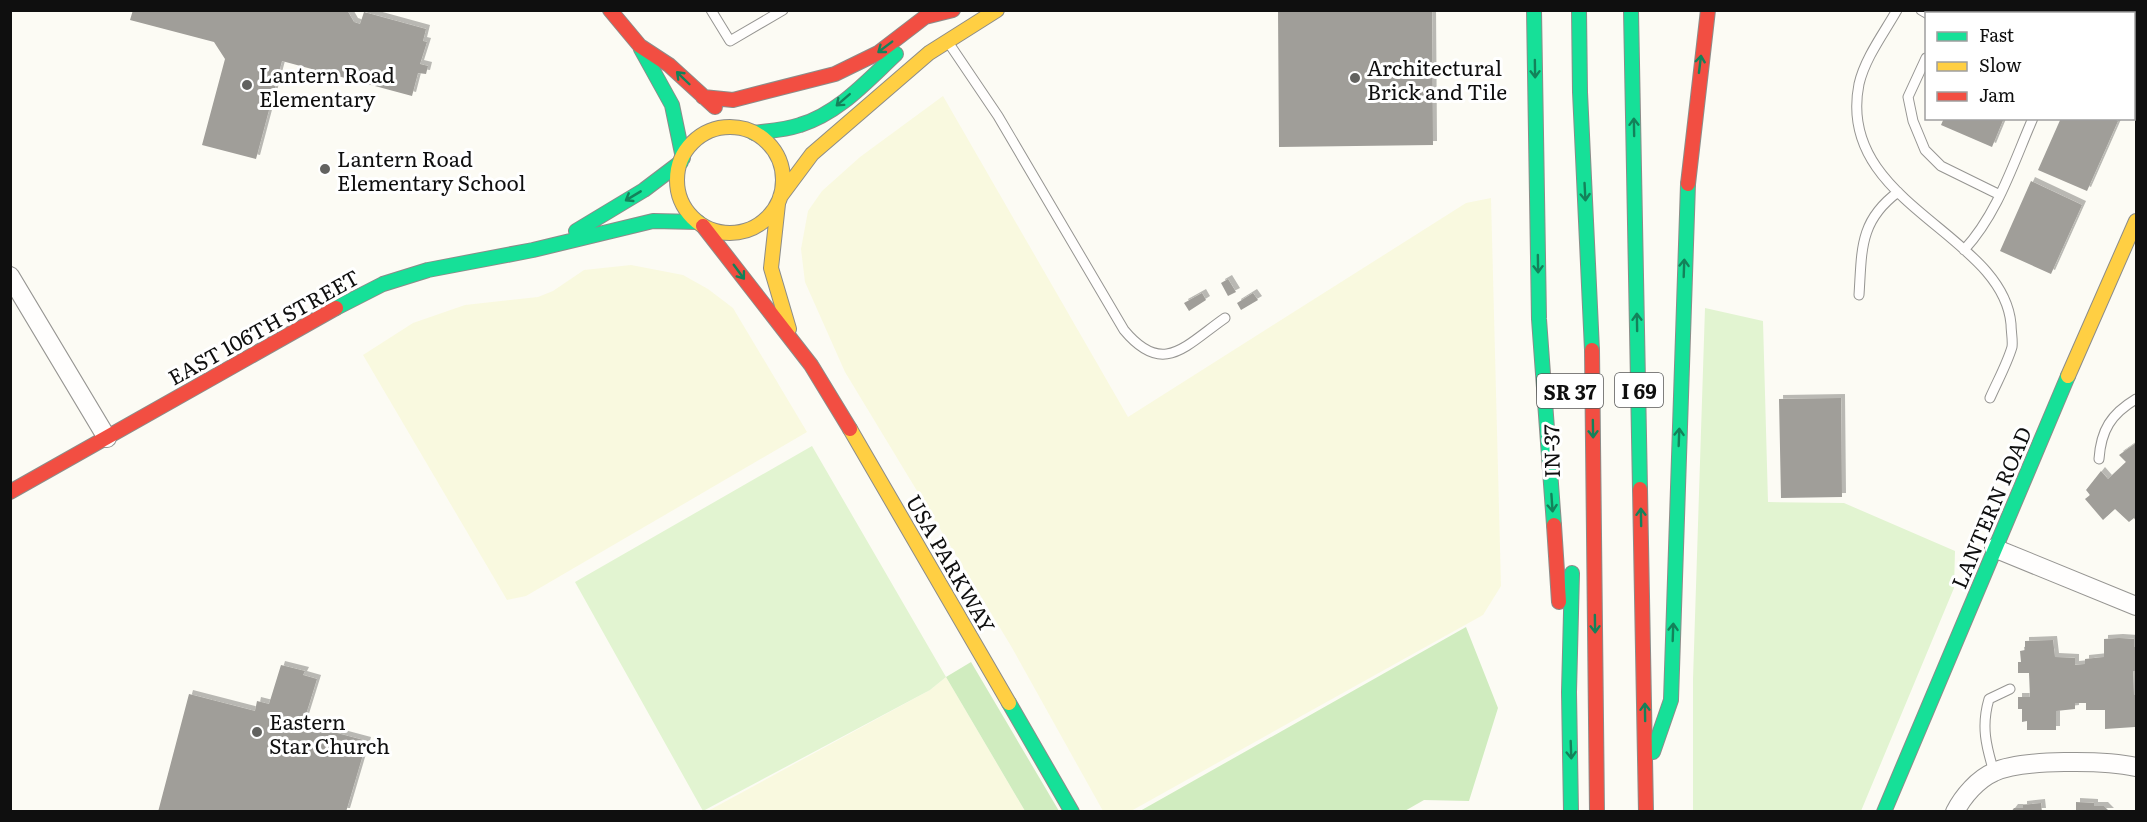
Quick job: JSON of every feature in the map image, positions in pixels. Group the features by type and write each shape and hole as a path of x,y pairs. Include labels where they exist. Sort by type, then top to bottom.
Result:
{"main road":[{"path":"610,10 640,46 672,105 682,160 678,190 685,208 700,224 729,233 746,231 762,222 812,153 947,40 998,10"},
{"path":"703,97 733,100 825,77 878,53 925,16 953,10"},
{"path":"682,160 693,143 708,133 726,128 749,131 807,124 836,107 906,45 953,10"},
{"path":"1534,10 1539,319 1560,618 1569,692"},
{"name":"I 69","path":"1579,10 1580,92 1592,330 1597,812"},
{"name":"I 69","path":"1631,10 1646,812"},
{"path":"1646,770 1671,700 1687,198 1700,63 1708,10"},
{"path":"640,46 669,65 703,97 769,145 779,160 783,179 779,199"},
{"path":"1568,145 1580,92"},
{"name":"EAST 106TH STREET","path":"555,244 644,190 682,160"},
{"name":"USA PARKWAY","path":"779,199 771,246 771,268 792,338"},
{"name":"LANTERN ROAD","path":"1884,812 1994,548 2136,220"},
{"name":"EAST 106TH STREET","path":"10,492 334,309 383,284 438,267 555,244 653,221 700,224"},
{"name":"USA PARKWAY","path":"700,224 767,311 792,338 831,396 1072,812"},
{"path":"1571,812 1569,692 1572,555"}],"street":[{"path":"10,276 107,438"},
{"path":"1994,548 2136,606"},
{"path":"1955,812 1973,788 1994,772 2010,767 2116,763 2136,767"}],"lane":[{"path":"711,10 730,41 783,10"},
{"path":"1897,10 1873,51 1859,83 1858,116 1868,152 1898,192 1964,250 1997,285 2010,316 2012,346 1990,398"},
{"path":"947,40 998,116 1124,330 1138,347 1150,355 1172,353 1225,318"},
{"path":"1925,60 1908,98 1912,122 1925,150 1941,166 2000,195"},
{"path":"1964,250 1979,234 2000,195 2032,120"},
{"path":"1859,295 1863,244 1869,223 1882,204 1898,192"},
{"path":"2098,459 2101,439 2109,420 2136,399"},
{"path":"1994,772 1984,741 1983,717 1989,699 2010,688"}],"green space":[{"path":"943,96 1128,417 1466,203 1491,198 1501,586 1483,615 1131,811 1103,811 1011,646 845,372 805,282 801,249 808,211 822,191 860,157"},
{"path":"631,265 683,275 708,289 733,308 807,432 526,596 507,600 363,355 413,323 465,305 538,297 553,291 584,270"},
{"path":"1705,308 1763,321 1768,502 1844,503 1955,551 1954,588 1861,811 1693,811 1693,679"},
{"path":"812,446 946,677 930,690 703,811 575,582"},
{"path":"1466,627 1498,708 1469,801 1424,800 1403,812 1140,811"},
{"path":"971,662 1059,811 1025,811 946,677"},
{"path":"946,677 1025,811 706,812 930,690"}],"building":[{"name":"Lantern Road Elementary","path":"133,10 347,10 354,22 360,24 364,12 426,29 423,41 427,42 420,64 428,66 426,74 418,73 412,96 282,61 256,159 202,145 225,59 214,42 130,20"},
{"name":"Architectural Brick and Tile","path":"1278,10 1432,10 1433,145 1279,147"},
{"path":"2105,10 2136,10 2136,52 2135,12 2104,12"},
{"path":"1943,120 2003,120 1992,147 1941,125"},
{"path":"2060,120 2118,121 2087,191 2038,170"},
{"path":"2031,181 2082,205 2051,274 2000,251"},
{"path":"1228,279 1236,292 1228,296 1221,283"},
{"path":"1202,293 1206,300 1189,311 1184,303"},
{"path":"1253,293 1258,300 1241,310 1237,303"},
{"path":"1841,398 1842,497 1781,498 1779,399"},
{"path":"2136,443 2136,521 2134,518 2129,522 2115,509 2103,520 2085,499 2090,495 2086,490 2101,471 2108,479 2126,462 2119,455"},
{"path":"2104,639 2134,639 2134,647 2136,647 2136,671 2133,671 2134,695 2136,695 2135,727 2105,729 2105,710 2086,710 2086,703 2075,703 2075,709 2056,711 2056,730 2027,730 2027,721 2022,722 2022,709 2018,709 2018,697 2030,697 2029,673 2018,673 2018,662 2021,662 2020,651 2025,650 2025,641 2053,640 2055,657 2075,658 2075,665 2085,664 2085,659 2104,657"},
{"name":"Eastern Star Church","path":"281,665 305,671 303,675 317,679 303,724 367,741 346,812 158,812 189,694 255,711 257,701 269,704"},
{"path":"2076,802 2094,803 2094,806 2104,806 2110,812 2076,812"},
{"path":"2041,803 2042,812 2011,812 2014,808 2023,808 2023,805"}],"traffic: fast":[{"path":"1534,10 1539,319 1554,525"},
{"path":"1579,10 1580,92 1592,350"},
{"path":"1631,10 1640,489"},
{"path":"641,49 672,105 683,158"},
{"path":"754,133 794,127 827,113 852,95 896,54"},
{"path":"576,231 644,190 681,162"},
{"path":"1653,752 1671,700 1688,184"},
{"path":"336,308 383,284 428,270 533,250 653,221 698,222"},
{"path":"1884,812 2068,376"},
{"path":"1571,812 1569,692 1572,573"},
{"path":"1009,703 1072,812"}],"traffic: slow":[{"path":"780,197 812,154 929,53 997,10"},
{"path":"730,127 750,131 767,143 779,160 783,180 779,200 767,217 750,229 730,233 710,229 693,217 681,200 677,180 681,160 693,143 710,131 730,127"},
{"path":"778,204 771,268 789,329"},
{"path":"2068,376 2136,221"},
{"path":"850,429 1009,703"}],"traffic: jam":[{"path":"610,10 640,46 669,65 715,107"},
{"path":"703,97 733,100 835,74 878,53 925,17 953,10"},
{"path":"1688,184 1708,10"},
{"path":"703,226 811,365 850,429"},
{"path":"10,492 336,308"},
{"path":"1592,350 1597,812"},
{"path":"1640,489 1646,812"},
{"path":"1554,525 1559,602"}],"place":[{"name":"Architectural Brick and Tile","path":"1355,78"},
{"name":"Lantern Road Elementary","path":"247,85"},
{"name":"Lantern Road Elementary School","path":"325,169"},
{"name":"Eastern Star Church","path":"257,732"}]}
